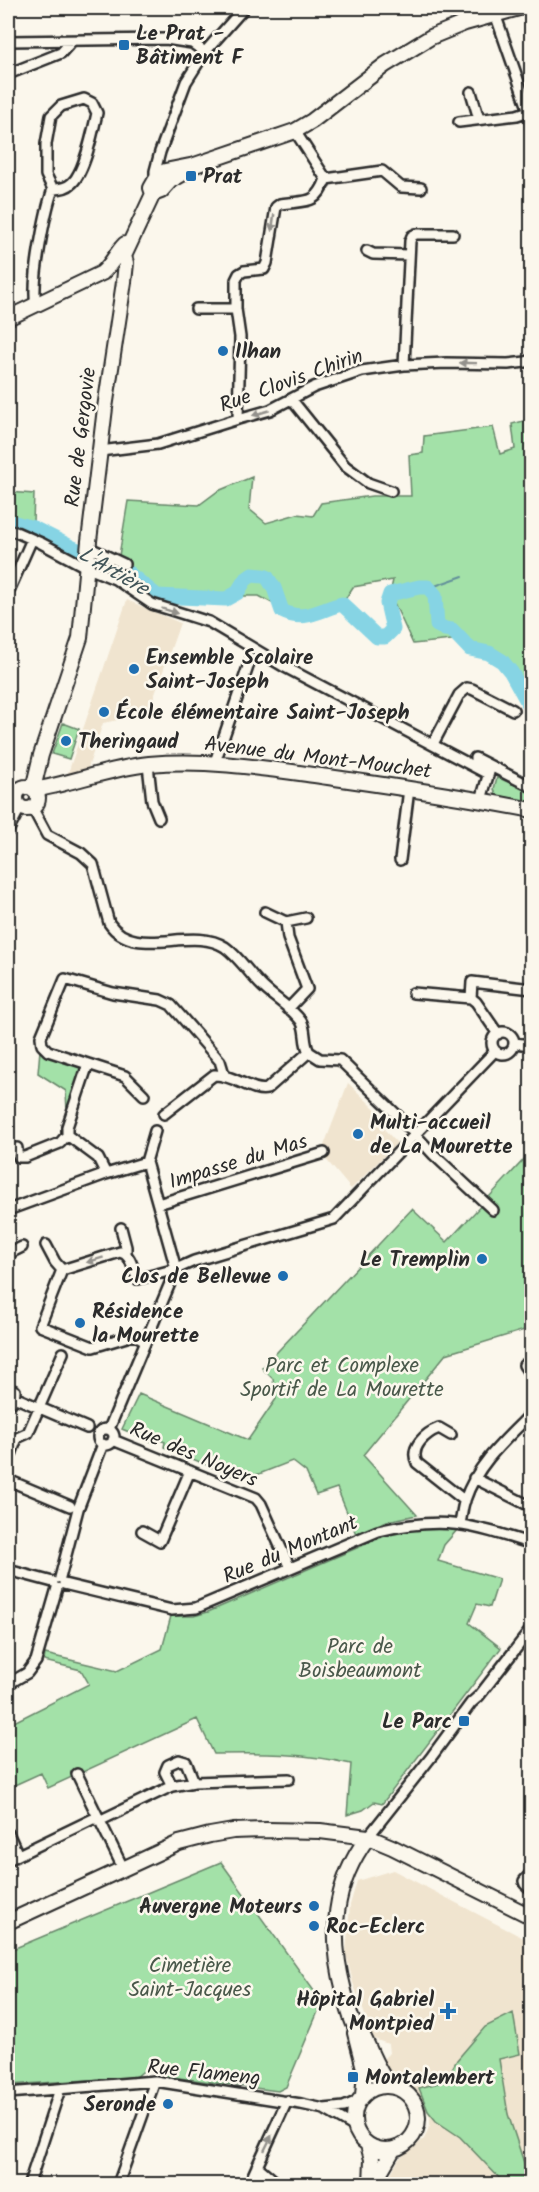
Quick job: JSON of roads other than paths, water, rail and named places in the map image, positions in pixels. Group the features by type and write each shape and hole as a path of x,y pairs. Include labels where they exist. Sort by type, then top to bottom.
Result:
{"main road":[{"path":"152,193 168,176 296,131 407,51 431,37 494,10 519,8"},
{"name":"Rue de Gergovie","path":"23,797 41,755 80,638 87,556 121,267 131,260 134,252 132,240 152,193"},
{"path":"8,318 102,273 121,267"},
{"name":"Rue de Gergovie","path":"23,797 38,771 41,755"},
{"name":"Avenue du Mont-Mouchet","path":"23,797 104,772 148,765 215,762 409,789 531,810"},
{"path":"38,771 60,785"},
{"path":"8,1922 179,1843 233,1831 303,1830 368,1837 392,1846 531,1917"},
{"path":"361,2098 375,2087 389,2085 410,2095 419,2116 417,2130 412,2138 393,2150 384,2150 368,2145 360,2137 355,2127 354,2114 361,2098 365,2072 355,2034 356,2028 339,1974 334,1935 336,1914 346,1876 357,1852 368,1837"},
{"path":"356,2028 362,2033 381,2074 389,2085"},
{"path":"368,2145 372,2159 372,2184"},
{"path":"372,2184 393,2150"}],"street":[{"path":"152,193 160,152 186,82 205,52 244,8"},
{"path":"494,10 530,110 531,131"},
{"path":"8,41 166,39 192,43 205,52"},
{"path":"8,74 61,53 71,42"},
{"path":"471,92 479,119"},
{"path":"36,305 34,287 48,204 53,189 46,176 46,144 51,116 61,106 84,99 96,108 97,113 82,163 71,183 66,187 53,189"},
{"path":"459,122 518,115 530,110"},
{"path":"296,131 326,179"},
{"path":"160,156 168,176"},
{"path":"326,179 382,171 400,187 421,188"},
{"path":"238,419 240,337 236,309 236,280 244,271 264,268 267,263 276,207 280,204 314,199 319,195 326,179"},
{"path":"404,365 410,241 416,234 453,234"},
{"path":"367,251 373,254 409,255"},
{"path":"196,309 236,309"},
{"name":"Rue Clovis Chirin","path":"100,451 158,444 270,410 314,387 362,371 404,365 508,364 526,362 531,359"},
{"path":"292,400 345,466 368,483 391,491"},
{"path":"8,530 87,556 124,564"},
{"path":"8,592 32,539"},
{"path":"87,556 152,604 209,622 264,655 490,770 531,787"},
{"path":"215,762 250,662 264,655"},
{"path":"434,741 459,695 467,688 472,688 513,710"},
{"path":"148,765 152,801 159,818"},
{"path":"481,800 490,770"},
{"path":"400,860 409,789"},
{"path":"8,831 23,797"},
{"path":"23,797 47,836 81,853 93,864 108,923 113,930 123,937 137,940 191,938 206,940 224,947 243,963 259,984 300,1020 309,1052 320,1059 340,1060 416,1134 434,1155 493,1210"},
{"path":"265,912 286,922 306,918"},
{"path":"286,922 288,938 307,989 288,1010"},
{"path":"144,1095 125,1076 48,1051 42,1045 41,1037 64,979 113,993 160,1000 171,1005 220,1061 224,1074"},
{"path":"471,998 472,982 531,989"},
{"path":"413,993 471,998 498,1034"},
{"path":"498,1034 508,1034 514,1043 531,1045"},
{"path":"498,1034 492,1042 495,1051 501,1054 508,1053 514,1043"},
{"path":"121,1228 126,1253 138,1279 177,1269 195,1261 334,1219 495,1051"},
{"path":"164,1114 214,1075 224,1074 264,1090 309,1052"},
{"path":"88,1064 67,1127 68,1135 98,1158 106,1174"},
{"path":"155,1131 147,1162 158,1204"},
{"path":"18,1152 25,1157 60,1143 68,1135"},
{"name":"Impasse du Mas","path":"177,1269 158,1204 324,1153"},
{"path":"8,1210 106,1174 147,1162"},
{"path":"46,1245 62,1270"},
{"path":"8,1254 22,1247"},
{"path":"62,1270 120,1252 126,1253"},
{"path":"109,1429 177,1269"},
{"path":"62,1270 40,1326 93,1347 130,1336 137,1336 146,1341"},
{"path":"8,1463 17,1438 28,1432 63,1353"},
{"path":"524,1365 531,1377"},
{"path":"8,1388 15,1391 10,1400 39,1408 87,1428"},
{"path":"460,1523 465,1501 474,1479 492,1453 531,1413"},
{"path":"451,1435 440,1428 429,1432 415,1449 413,1456 417,1463 465,1501"},
{"path":"109,1429 113,1433 113,1440 109,1444 103,1444 99,1439 99,1433 109,1429"},
{"name":"Rue des Noyers","path":"113,1440 258,1500 290,1568"},
{"name":"Rue des Noyers","path":"8,1684 27,1673 36,1661 78,1509 103,1444"},
{"path":"141,1532 160,1541 190,1471"},
{"path":"474,1479 526,1504 531,1503"},
{"path":"8,1480 70,1506"},
{"name":"Rue du Montant","path":"8,1570 172,1610 188,1610 378,1531 421,1522 460,1523 531,1544"},
{"path":"368,1837 471,1702 479,1696 531,1628"},
{"path":"172,1786 165,1772 168,1764 179,1760 186,1762 194,1782"},
{"path":"77,1774 123,1868"},
{"path":"8,1860 172,1786 194,1782 289,1779"},
{"path":"8,1833 18,1855"},
{"path":"531,1872 524,1881 531,1890"},
{"path":"118,2184 155,2081"},
{"name":"Rue Flameng","path":"8,2093 155,2081 287,2101 324,2109 344,2107 361,2098"},
{"path":"29,2184 60,2089"},
{"path":"249,2184 287,2101"},
{"name":"Rue Flameng","path":"324,2109 355,2127"},
{"path":"257,2166 278,2184"}],"waterway":[{"name":"L'Artière","path":"8,521 33,528 107,562 128,573 157,596 226,599 237,593 245,580 252,575 263,576 267,577 274,588 282,611 298,616 342,604 377,637 385,637 393,629 387,603 390,594 428,587 435,595 437,625 452,630 470,649 489,653 502,661 511,672 532,710"},
{"path":"429,588 463,576"}],"place":[{"name":"Le Prat - Bâtiment F","path":"124,45"},
{"name":"Prat","path":"191,176"},
{"name":"Ilhan","path":"223,351"},
{"name":"Ensemble Scolaire Saint-Joseph","path":"134,669"},
{"name":"École élémentaire Saint-Joseph","path":"104,712"},
{"name":"Theringaud","path":"66,741"},
{"name":"Multi-accueil de La Mourette","path":"358,1134"},
{"name":"Le Tremplin","path":"482,1259"},
{"name":"Clos de Bellevue","path":"283,1276"},
{"name":"Résidence la Mourette","path":"80,1323"},
{"name":"Le Parc","path":"464,1721"},
{"name":"Auvergne Moteurs","path":"314,1906"},
{"name":"Roc-Eclerc","path":"314,1926"},
{"name":"Hôpital Gabriel Montpied","path":"448,2011"},
{"name":"Montalembert","path":"353,2077"},
{"name":"Seronde","path":"168,2104"}],"park label":[{"name":"Parc et Complexe Sportif de La Mourette","path":"342,1377"},
{"name":"Parc de Boisbeaumont","path":"360,1658"},
{"name":"Cimetière Saint-Jacques","path":"190,1977"}]}
